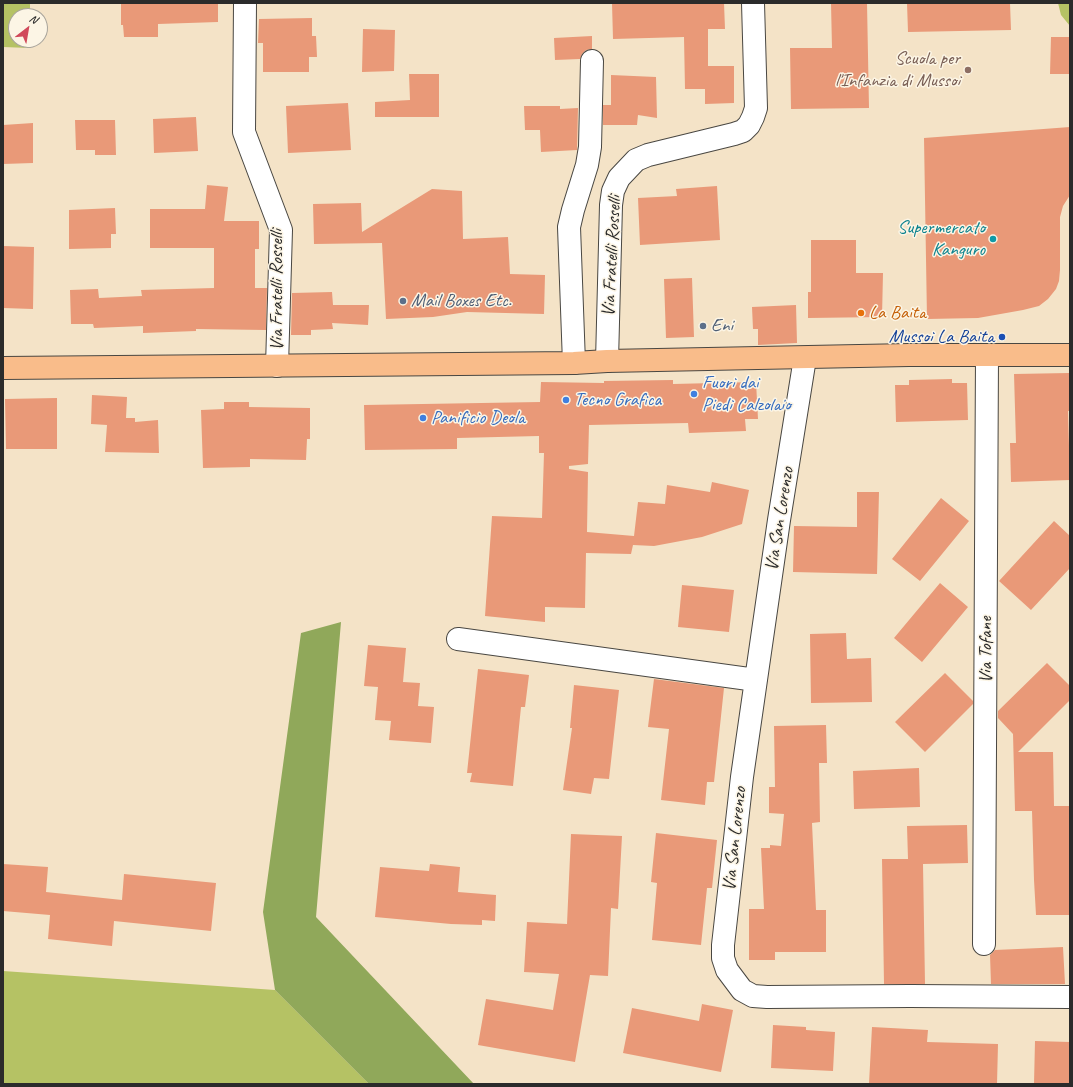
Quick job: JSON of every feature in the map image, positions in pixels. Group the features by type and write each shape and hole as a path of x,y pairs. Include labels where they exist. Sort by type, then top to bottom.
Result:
{"main road":[{"name":"Via Fratelli Rosselli","path":"3,368 574,363 607,361 909,355 1070,355"}],"street":[{"name":"Via Fratelli Rosselli","path":"245,3 244,132 281,230 277,366"},
{"name":"Via Fratelli Rosselli","path":"607,361 611,204 619,178 636,160 648,155 734,134 743,130 749,125 756,108 752,3"},
{"name":"Via Fratelli Rosselli","path":"574,363 569,228 587,165 590,147 592,61"},
{"name":"Via Tofane","path":"984,944 987,356"},
{"name":"Via San Lorenzo","path":"805,358 779,520 742,777 723,946 723,958 727,970 742,990 753,996 767,998 902,996 1070,997"},
{"path":"458,639 756,680"}],"green space":[{"path":"3,3 30,3 30,8 8,8 8,47 3,47"},
{"path":"1058,3 1069,3 1070,26 1061,15"},
{"path":"341,622 316,917 474,1084 369,1084 275,990 263,912 301,633"},
{"path":"3,971 275,990 369,1084 3,1084"}],"building":[{"path":"121,3 218,3 218,22 158,24 158,37 124,37 123,25 121,25"},
{"path":"612,3 724,3 725,29 708,29 708,66 734,66 734,103 705,104 705,89 685,89 684,37 613,39"},
{"path":"831,3 867,3 869,108 791,109 790,48 832,48"},
{"path":"907,3 1010,3 1011,30 908,32"},
{"path":"312,18 312,36 316,36 317,57 309,57 309,72 263,72 263,43 258,43 259,19"},
{"path":"363,29 395,30 394,71 362,72"},
{"path":"592,36 592,49 586,50 580,59 555,60 554,38"},
{"path":"1051,37 1070,37 1070,74 1050,74"},
{"path":"409,74 439,74 439,117 375,117 375,102 410,100"},
{"path":"611,75 656,77 657,118 638,115 637,125 603,125 603,105 611,105"},
{"path":"348,103 351,150 288,153 286,106"},
{"path":"524,106 560,106 560,109 578,108 577,150 541,152 540,130 525,130"},
{"path":"196,117 198,151 154,153 153,119"},
{"path":"75,120 115,120 116,155 95,155 95,150 76,150"},
{"path":"33,123 33,163 3,164 3,125"},
{"name":"Supermercato Kanguro","path":"1070,127 1070,195 1063,206 1060,217 1060,270 1059,281 1056,289 1048,299 1039,306 1023,310 978,318 927,319 924,138"},
{"path":"207,185 228,187 224,221 259,221 259,249 255,249 255,288 267,288 266,330 196,329 196,331 143,333 143,326 94,328 93,324 71,324 70,290 98,289 99,298 142,296 141,290 214,288 214,248 150,248 150,209 205,209"},
{"path":"717,186 720,240 640,245 638,198 677,196 676,189"},
{"path":"432,189 462,191 463,239 508,237 510,274 545,275 544,314 467,312 433,317 386,319 382,243 314,244 313,204 361,203 362,232"},
{"path":"115,208 116,234 111,234 111,248 69,249 69,210"},
{"path":"811,240 856,240 856,273 883,273 882,317 808,318 808,292 811,292"},
{"path":"3,246 34,247 33,309 3,308"},
{"path":"692,278 694,337 666,338 664,279"},
{"path":"332,292 333,305 369,305 368,325 332,323 333,329 311,330 311,335 291,335 292,293"},
{"path":"796,305 797,343 758,345 758,329 753,329 752,307"},
{"path":"1069,373 1070,411 1068,411 1070,480 1011,482 1010,443 1016,443 1014,374"},
{"path":"952,379 952,383 967,383 968,420 896,422 895,385 909,385 909,380"},
{"path":"673,380 673,384 756,382 758,419 745,419 746,431 689,433 688,423 589,425 588,464 569,466 569,469 588,472 587,532 634,536 638,502 665,504 667,485 710,492 712,482 749,490 742,524 702,537 654,546 633,545 631,554 586,553 585,608 545,607 545,622 485,616 492,516 542,518 544,453 539,453 539,436 457,438 457,449 365,450 364,405 540,402 541,382 604,383 604,381"},
{"path":"92,395 127,397 126,418 135,418 135,422 158,420 159,453 105,452 107,425 91,424"},
{"path":"57,398 57,449 6,449 5,399"},
{"path":"224,402 249,402 249,407 310,408 310,439 307,439 306,460 250,459 250,467 203,468 201,410 224,409"},
{"path":"857,492 879,492 877,574 793,572 794,526 857,527"},
{"path":"941,498 969,521 920,581 892,559"},
{"path":"1054,521 1070,536 1070,568 1031,610 999,581"},
{"path":"940,583 968,607 922,662 894,638"},
{"path":"682,585 734,590 729,632 678,627"},
{"path":"846,633 847,659 871,658 872,702 811,703 810,634"},
{"path":"368,645 406,648 403,682 420,683 418,706 434,707 431,743 389,740 391,721 375,720 378,687 364,686"},
{"path":"1047,663 1070,686 1070,700 1018,752 1053,752 1054,806 1070,806 1070,915 1036,915 1032,811 1015,811 1013,734 998,718 998,711"},
{"path":"478,669 529,675 525,707 521,707 513,786 470,782 472,773 467,773"},
{"path":"945,673 973,701 973,704 925,752 895,722"},
{"path":"654,679 724,688 714,782 707,782 705,805 661,800 669,729 648,727"},
{"path":"574,685 619,690 609,779 594,778 591,794 563,790 572,728 570,728"},
{"path":"826,725 827,763 819,763 820,822 812,823 816,910 826,910 826,952 775,952 775,960 749,960 749,909 764,909 761,848 770,848 770,845 781,846 784,814 769,813 769,787 775,787 774,726"},
{"path":"919,768 920,807 854,809 853,771"},
{"path":"967,825 968,863 923,864 925,984 884,984 882,859 908,859 907,826"},
{"path":"656,833 717,840 712,888 707,888 701,945 652,940 657,883 651,882"},
{"path":"571,834 622,836 618,909 611,908 608,976 590,975 575,1062 478,1045 486,999 553,1010 559,974 524,972 527,922 567,924"},
{"path":"3,864 48,867 46,892 122,900 124,874 216,883 211,931 114,921 112,946 48,939 50,915 3,911"},
{"path":"430,864 460,867 458,892 496,895 495,921 482,920 482,925 451,924 375,917 380,867 429,871"},
{"path":"1063,947 1065,984 991,984 990,955 995,950"},
{"path":"702,1004 733,1010 721,1072 623,1053 632,1008 699,1021"},
{"path":"773,1025 806,1027 806,1030 835,1032 833,1071 771,1068"},
{"path":"872,1027 928,1030 927,1042 998,1044 997,1084 869,1084"},
{"path":"1035,1041 1070,1042 1070,1084 1034,1084"}],"place":[{"name":"Scuola per l'Infanzia di Mussoi","path":"968,70"},
{"name":"Supermercato Kanguro","path":"993,239"},
{"name":"Mail Boxes Etc.","path":"403,301"},
{"name":"La Baita","path":"861,313"},
{"name":"Eni","path":"703,326"},
{"name":"Mussoi La Baita","path":"1002,337"},
{"name":"Fuori dai Piedi Calzolaio","path":"694,394"},
{"name":"Tecno Grafica","path":"566,400"},
{"name":"Panificio Deola","path":"423,418"}]}
